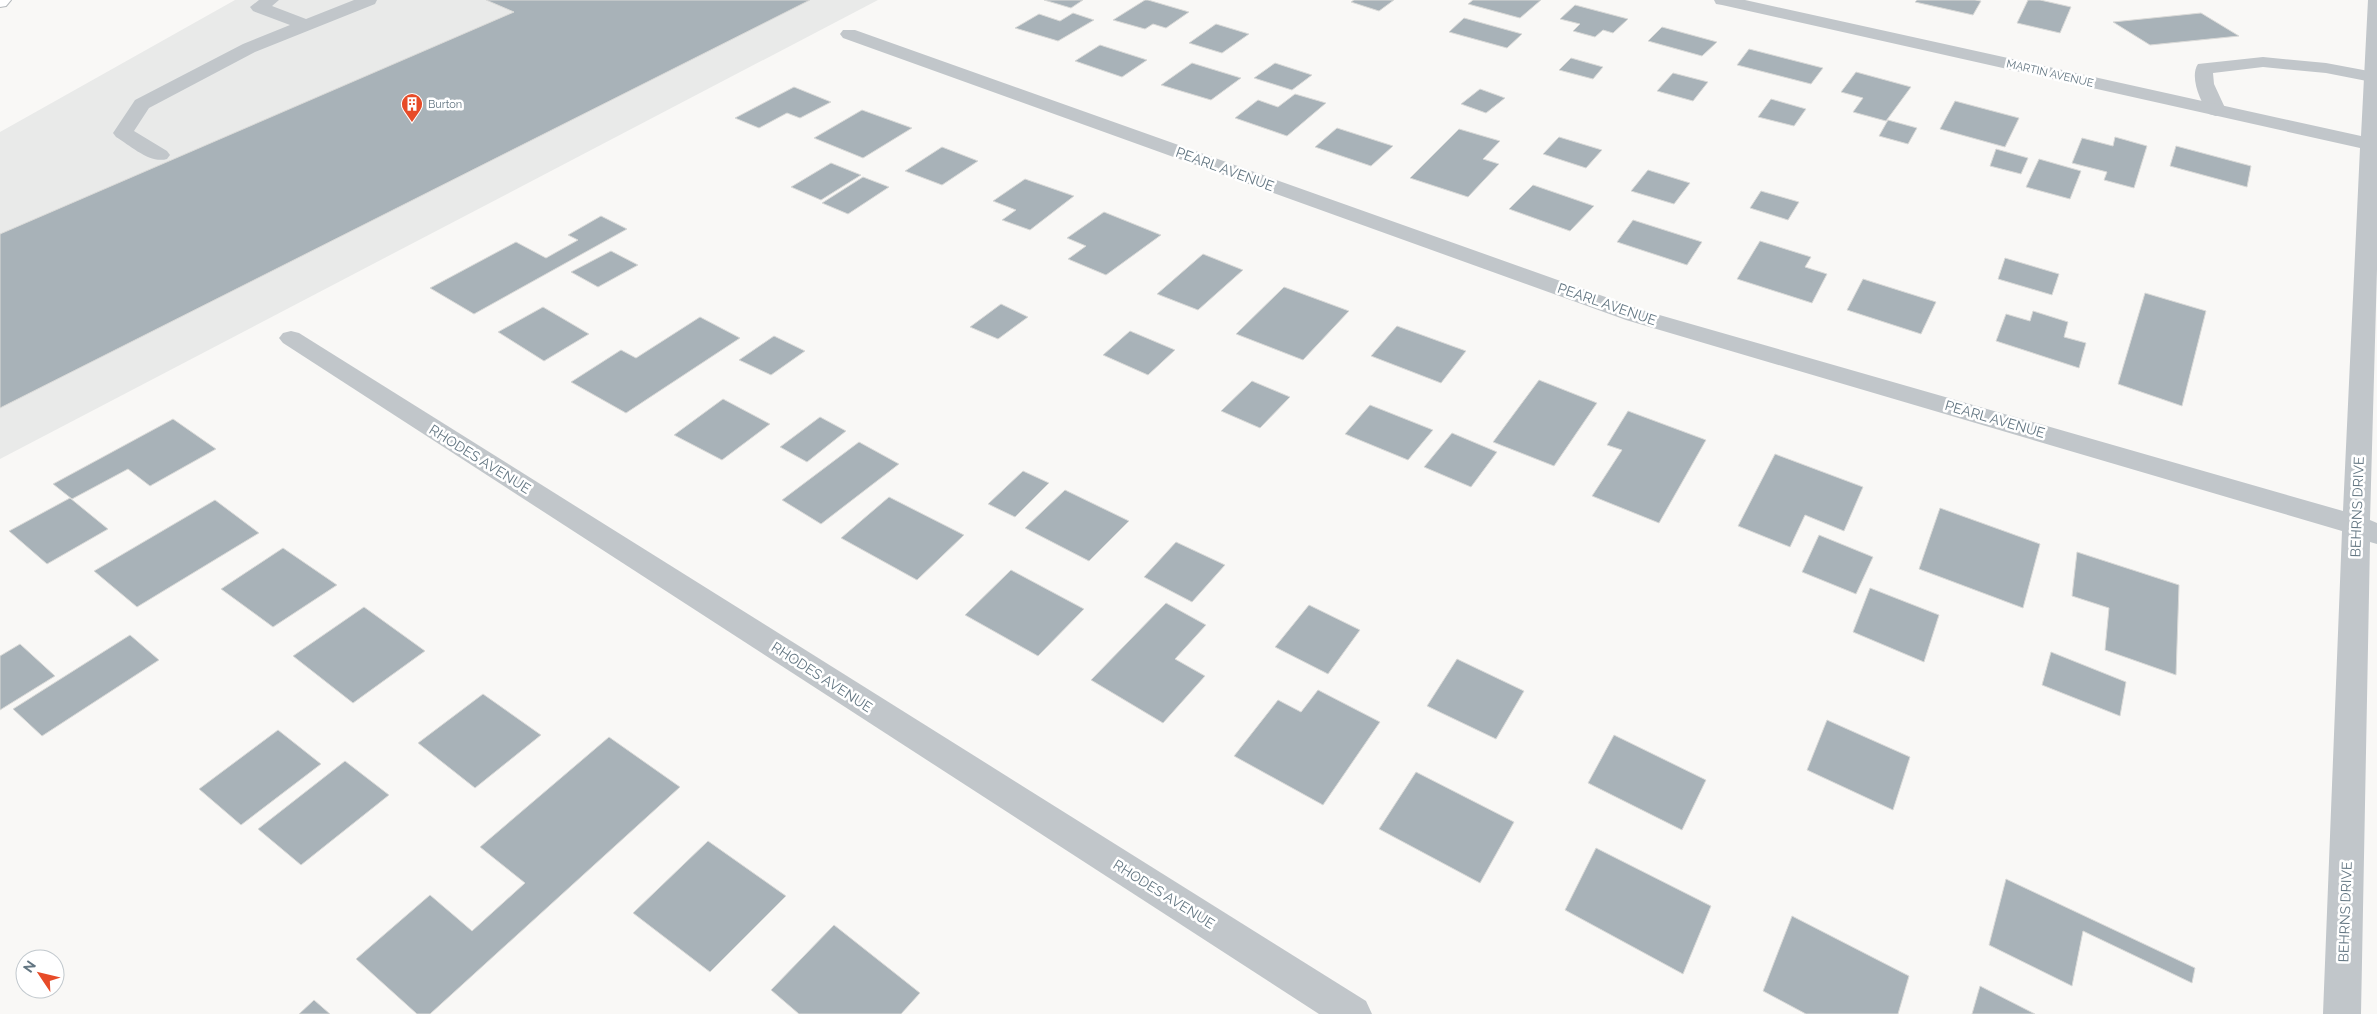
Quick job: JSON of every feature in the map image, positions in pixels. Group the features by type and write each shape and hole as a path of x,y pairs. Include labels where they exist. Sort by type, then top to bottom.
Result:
{"street":[{"path":"271,0 259,7 305,26"},
{"path":"160,155 123,133 142,104 249,48 369,0"},
{"name":"MARTIN AVENUE","path":"1722,0 2374,145"},
{"name":"BEHRNS DRIVE","path":"2342,1014 2367,530 2376,0"},
{"name":"PEARL AVENUE","path":"848,34 1634,314 2367,530"},
{"path":"2216,110 2205,84 2204,68 2262,62 2326,68 2374,78"},
{"name":"RHODES AVENUE","path":"292,338 1353,1014"}],"shaded area":[{"path":"235,0 878,0 0,459 0,132"}],"building":[{"name":"Burton","path":"486,0 810,0 0,408 0,234 514,12"},
{"path":"1044,0 1083,0 1071,8"},
{"path":"1145,0 1189,12 1166,28 1153,24 1145,29 1113,20"},
{"path":"1354,0 1394,0 1379,11 1351,2"},
{"path":"1473,0 1541,0 1520,18 1468,4"},
{"path":"1917,0 1981,1 1973,15 1915,2"},
{"path":"2028,0 2040,0 2071,7 2060,33 2017,23"},
{"path":"1575,5 1628,19 1613,33 1603,30 1595,37 1573,31 1580,24 1560,19"},
{"path":"1073,13 1094,20 1058,41 1015,28 1039,14 1060,21"},
{"path":"2201,13 2239,36 2150,45 2113,22"},
{"path":"1464,18 1522,34 1507,48 1449,32"},
{"path":"1216,24 1249,34 1222,53 1189,43"},
{"path":"1662,27 1717,42 1702,56 1648,41"},
{"path":"1100,45 1147,60 1122,77 1075,61"},
{"path":"1749,49 1823,68 1811,84 1737,65"},
{"path":"1571,58 1603,67 1593,79 1559,70"},
{"path":"1192,63 1241,78 1211,100 1161,85"},
{"path":"1275,63 1312,75 1292,90 1254,78"},
{"path":"1856,72 1911,87 1886,121 1853,112 1863,98 1841,92"},
{"path":"1673,73 1708,82 1693,101 1657,91"},
{"path":"794,87 831,102 800,118 787,113 759,128 735,118"},
{"path":"1480,89 1505,98 1486,113 1461,104"},
{"path":"1295,94 1326,103 1287,136 1235,118 1258,100 1278,107"},
{"path":"1771,99 1806,109 1794,126 1758,117"},
{"path":"1955,101 2019,118 2005,147 1940,129"},
{"path":"862,110 912,128 863,158 814,138"},
{"path":"1888,120 1917,128 1908,144 1879,136"},
{"path":"1337,128 1393,146 1371,166 1315,147"},
{"path":"1459,129 1500,141 1483,159 1499,164 1468,197 1410,178"},
{"path":"1559,137 1602,150 1586,168 1543,154"},
{"path":"2115,137 2147,146 2134,188 2104,180 2107,172 2072,163 2082,138 2113,146"},
{"path":"2176,146 2251,166 2247,187 2170,166"},
{"path":"942,147 978,161 942,185 905,171"},
{"path":"1996,149 2028,158 2021,174 1990,166"},
{"path":"2039,159 2081,171 2070,199 2026,187"},
{"path":"831,163 861,175 821,200 791,187"},
{"path":"1648,170 1690,183 1674,204 1631,191"},
{"path":"863,177 889,187 848,214 822,203"},
{"path":"1025,179 1074,196 1030,230 1002,220 1016,210 993,201"},
{"path":"1533,185 1594,206 1570,231 1509,209"},
{"path":"1761,191 1799,202 1788,220 1750,208"},
{"path":"1104,212 1161,235 1106,275 1068,259 1086,246 1067,238"},
{"path":"601,216 627,229 474,314 430,288 516,242 546,258 578,240 568,235"},
{"path":"1633,220 1702,242 1687,265 1617,242"},
{"path":"1760,241 1811,257 1805,267 1827,274 1812,303 1737,279"},
{"path":"611,251 638,265 598,287 571,272"},
{"path":"1203,254 1243,270 1198,310 1157,294"},
{"path":"2005,258 2059,274 2052,295 1998,279"},
{"path":"1863,279 1936,302 1921,334 1847,310"},
{"path":"1284,287 1349,311 1303,360 1236,334"},
{"path":"2145,293 2206,311 2182,406 2118,384"},
{"path":"1001,304 1028,317 998,339 970,327"},
{"path":"543,307 589,334 544,361 498,332"},
{"path":"2033,311 2068,322 2064,337 2086,343 2079,368 1996,341 2006,314 2030,321"},
{"path":"700,317 740,338 626,413 571,382 621,350 636,358"},
{"path":"1397,326 1466,351 1441,383 1371,356"},
{"path":"1130,331 1175,350 1148,375 1103,355"},
{"path":"774,336 805,351 771,375 739,360"},
{"path":"1539,380 1597,403 1554,466 1493,442"},
{"path":"1252,381 1290,397 1260,428 1221,411"},
{"path":"723,399 770,424 722,460 674,435"},
{"path":"1370,405 1433,430 1408,460 1345,434"},
{"path":"1628,411 1706,440 1659,523 1592,496 1622,450 1607,445"},
{"path":"820,417 846,431 807,462 780,447"},
{"path":"173,419 216,449 150,486 128,469 72,499 53,484"},
{"path":"1452,433 1497,452 1471,487 1424,467"},
{"path":"859,442 899,464 821,524 782,500"},
{"path":"1775,454 1863,487 1844,531 1805,515 1790,547 1738,526"},
{"path":"1023,471 1049,483 1015,517 988,504"},
{"path":"1065,490 1129,521 1089,561 1025,528"},
{"path":"889,497 964,535 917,580 841,538"},
{"path":"70,498 108,529 47,564 9,531"},
{"path":"215,500 259,533 137,607 94,571"},
{"path":"1940,508 2040,544 2023,608 1919,569"},
{"path":"1819,535 1873,557 1856,594 1802,572"},
{"path":"1176,542 1225,565 1192,602 1144,577"},
{"path":"283,548 337,585 273,627 221,589"},
{"path":"2077,552 2179,585 2176,675 2105,650 2109,608 2072,596"},
{"path":"1011,570 1084,609 1038,656 965,615"},
{"path":"1870,588 1939,615 1924,662 1853,632"},
{"path":"1166,603 1206,625 1175,659 1205,676 1163,723 1091,680"},
{"path":"1309,605 1360,630 1328,674 1275,647"},
{"path":"364,607 425,651 353,703 293,656"},
{"path":"130,635 159,660 42,736 13,709"},
{"path":"20,644 55,676 0,710 0,656"},
{"path":"2051,652 2126,682 2120,716 2042,685"},
{"path":"1457,659 1524,691 1496,739 1427,706"},
{"path":"1318,690 1380,722 1323,805 1234,756 1278,700 1301,712"},
{"path":"483,694 541,735 475,788 418,743"},
{"path":"1827,720 1910,757 1893,810 1807,770"},
{"path":"278,730 321,764 241,825 199,789"},
{"path":"1614,735 1706,780 1682,830 1588,783"},
{"path":"609,737 680,787 430,1014 417,1014 356,959 430,895 472,931 525,883 480,847"},
{"path":"345,761 389,795 301,865 258,829"},
{"path":"1416,772 1514,822 1480,883 1379,829"},
{"path":"708,841 786,896 710,972 633,913"},
{"path":"1596,848 1711,906 1683,974 1565,910"},
{"path":"2006,879 2195,968 2192,983 2083,931 2072,986 1989,945"},
{"path":"1792,916 1909,976 1898,1014 1806,1014 1763,991"},
{"path":"834,925 920,993 901,1014 799,1014 771,990"},
{"path":"1980,986 2035,1014 1972,1014"},
{"path":"314,1000 330,1014 299,1014"}],"place":[{"name":"Burton","path":"412,123"}]}
